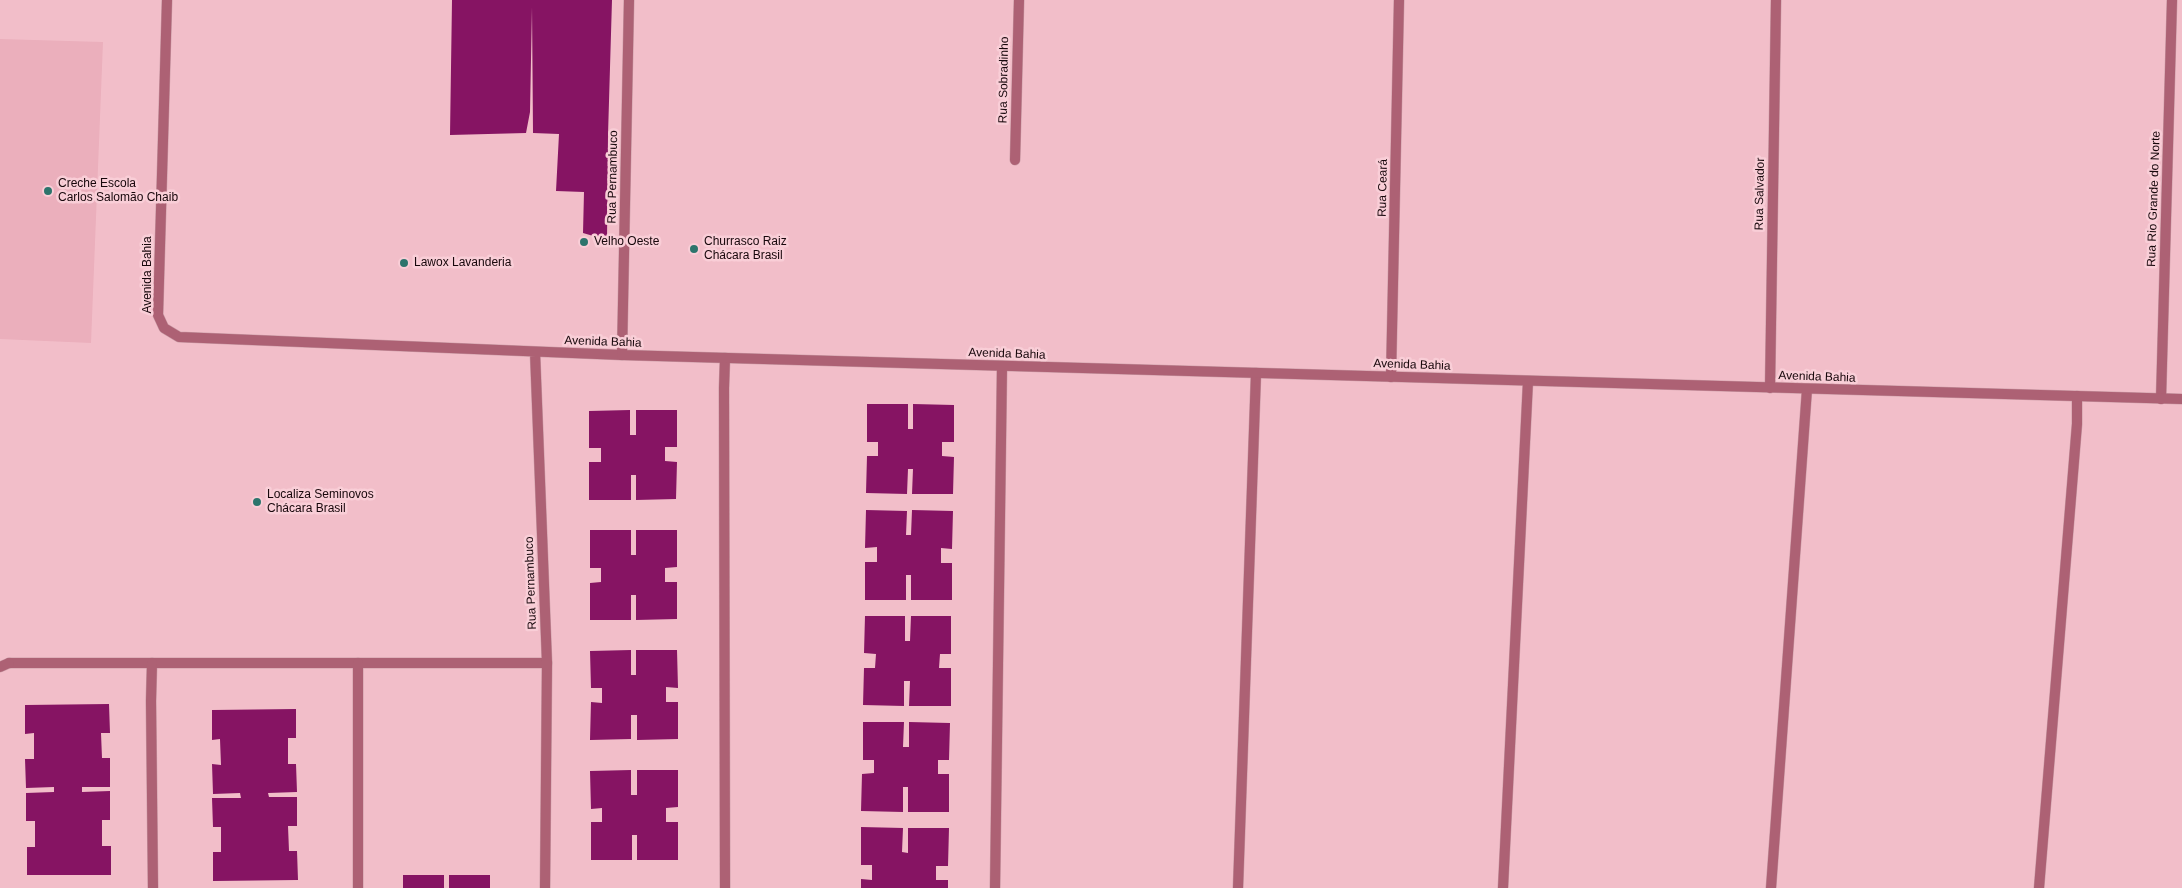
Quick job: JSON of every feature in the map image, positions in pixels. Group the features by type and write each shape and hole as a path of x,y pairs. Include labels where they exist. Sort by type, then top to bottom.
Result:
{"street":[{"name":"Avenida Bahia","path":"167,0 158,315 164,328 179,337 622,355 2182,399"},
{"name":"Rua Pernambuco","path":"622,355 629,0"},
{"name":"Rua Sobradinho","path":"1015,160 1018,0"},
{"name":"Rua Ceará","path":"1391,377 1399,0"},
{"name":"Rua Salvador","path":"1770,388 1776,0"},
{"name":"Rua Rio Grande do Norte","path":"2162,399 2175,4"},
{"name":"Rua Pernambuco","path":"535,352 547,663 545,888"},
{"path":"725,358 726,888"},
{"path":"995,888 1002,366"},
{"path":"1238,888 1256,373"},
{"path":"1503,888 1528,381"},
{"path":"1771,888 1807,389"},
{"path":"2039,888 2077,424 2077,396"},
{"path":"4,665 152,662 547,663"},
{"path":"152,662 153,888"},
{"path":"358,663 358,888"}],"shaded area":[{"name":"Creche Escola Carlos Salomão Chaib","path":"0,39 103,42 91,343 0,339"}],"building":[{"path":"452,0 612,0 607,240 583,233 584,192 556,191 559,134 533,133 532,7 530,112 526,133 450,135"},
{"path":"867,404 908,404 908,429 913,429 913,404 954,405 954,442 942,442 942,456 954,457 953,494 912,494 913,469 908,469 907,494 866,493 867,456 878,456 878,442 867,442"},
{"path":"630,410 630,435 636,435 636,410 677,410 677,447 665,447 665,461 677,462 676,499 636,500 636,475 631,475 631,500 589,500 589,462 601,462 601,448 589,448 589,411"},
{"path":"866,510 907,511 906,535 911,535 912,510 953,511 952,549 941,548 941,563 952,563 952,600 911,600 911,575 906,575 906,600 865,600 865,562 877,562 877,547 865,548"},
{"path":"590,530 631,530 631,555 636,555 636,530 677,530 677,567 665,568 665,582 677,582 677,619 636,620 636,595 631,595 631,620 590,620 590,583 601,582 601,568 590,568"},
{"path":"865,616 905,616 905,641 910,641 911,616 951,616 951,654 940,654 939,668 951,668 951,706 909,706 910,681 904,681 904,706 863,705 864,668 875,668 876,654 864,653"},
{"path":"631,650 631,675 636,675 636,650 677,650 678,688 666,687 666,702 678,702 678,739 637,740 637,715 631,715 631,739 590,740 591,702 602,703 602,688 591,688 590,651"},
{"path":"109,704 110,733 101,733 102,758 110,758 110,787 82,787 82,792 110,791 110,820 102,820 102,846 111,846 111,875 27,875 27,847 35,847 35,821 26,821 26,793 54,792 54,787 26,788 25,759 34,759 34,733 25,734 25,705"},
{"path":"296,709 296,738 288,738 288,764 296,764 297,792 268,793 269,797 297,797 297,826 288,826 289,851 297,851 298,880 213,881 213,852 221,852 221,827 213,827 212,798 241,798 240,793 213,794 212,764 221,765 220,739 212,740 212,710"},
{"path":"863,722 904,722 903,747 909,747 909,722 950,723 949,760 938,760 938,774 949,774 949,812 908,812 908,787 903,787 903,812 861,811 862,774 874,773 874,760 863,760"},
{"path":"631,770 631,795 637,795 637,770 678,770 678,807 666,808 666,822 678,822 678,860 637,860 637,835 632,835 632,860 591,860 591,822 602,822 602,808 591,809 590,771"},
{"path":"861,827 903,828 902,852 908,853 908,828 949,828 948,866 936,866 936,880 948,880 948,888 861,888 861,879 872,880 872,865 861,865"},
{"path":"403,875 444,875 444,888 403,888"},
{"path":"449,875 490,875 490,888 449,888"}],"place":[{"name":"Creche Escola Carlos Salomão Chaib","path":"48,191"},
{"name":"Velho Oeste","path":"584,242"},
{"name":"Churrasco Raiz Chácara Brasil","path":"694,249"},
{"name":"Lawox Lavanderia","path":"404,263"},
{"name":"Localiza Seminovos Chácara Brasil","path":"257,502"}]}
